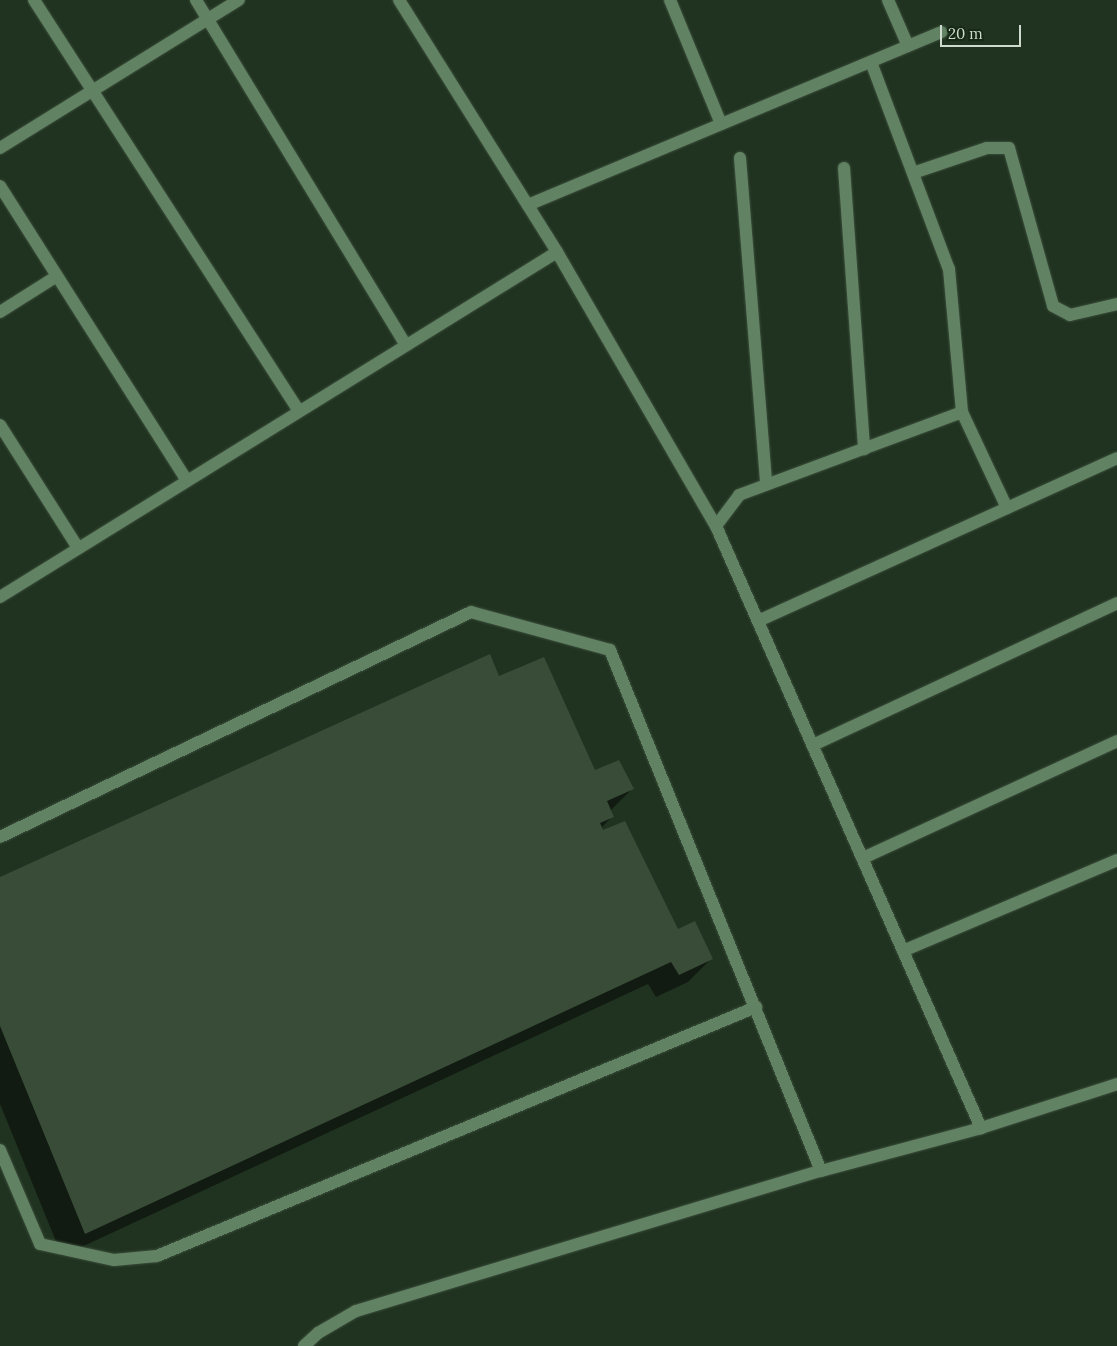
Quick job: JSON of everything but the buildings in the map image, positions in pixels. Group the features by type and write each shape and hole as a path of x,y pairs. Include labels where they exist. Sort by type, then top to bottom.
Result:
{"street":[{"path":"34,0 91,92 299,411"},
{"path":"196,0 406,345"},
{"path":"0,148 239,0"},
{"path":"399,0 557,252 716,526 981,1128"},
{"path":"670,0 721,124"},
{"path":"888,0 908,46"},
{"path":"528,205 941,32"},
{"path":"871,62 949,269 962,412 1007,508"},
{"path":"913,173 987,148 1009,148 1053,306 1070,315 1117,304"},
{"path":"740,158 766,482"},
{"path":"844,168 864,449"},
{"path":"0,186 187,481"},
{"path":"0,597 557,252"},
{"path":"0,312 57,276"},
{"path":"716,526 739,495 766,482 864,449 962,412"},
{"path":"0,425 78,548"},
{"path":"758,621 1117,458"},
{"path":"813,745 1117,603"},
{"path":"0,836 471,612 610,650 821,1171"},
{"path":"863,858 1117,741"},
{"path":"903,951 1117,860"},
{"path":"0,1150 40,1244 114,1260 157,1256 756,1007"},
{"path":"304,1346 318,1332 356,1311 821,1171 981,1128 1117,1084"}]}
